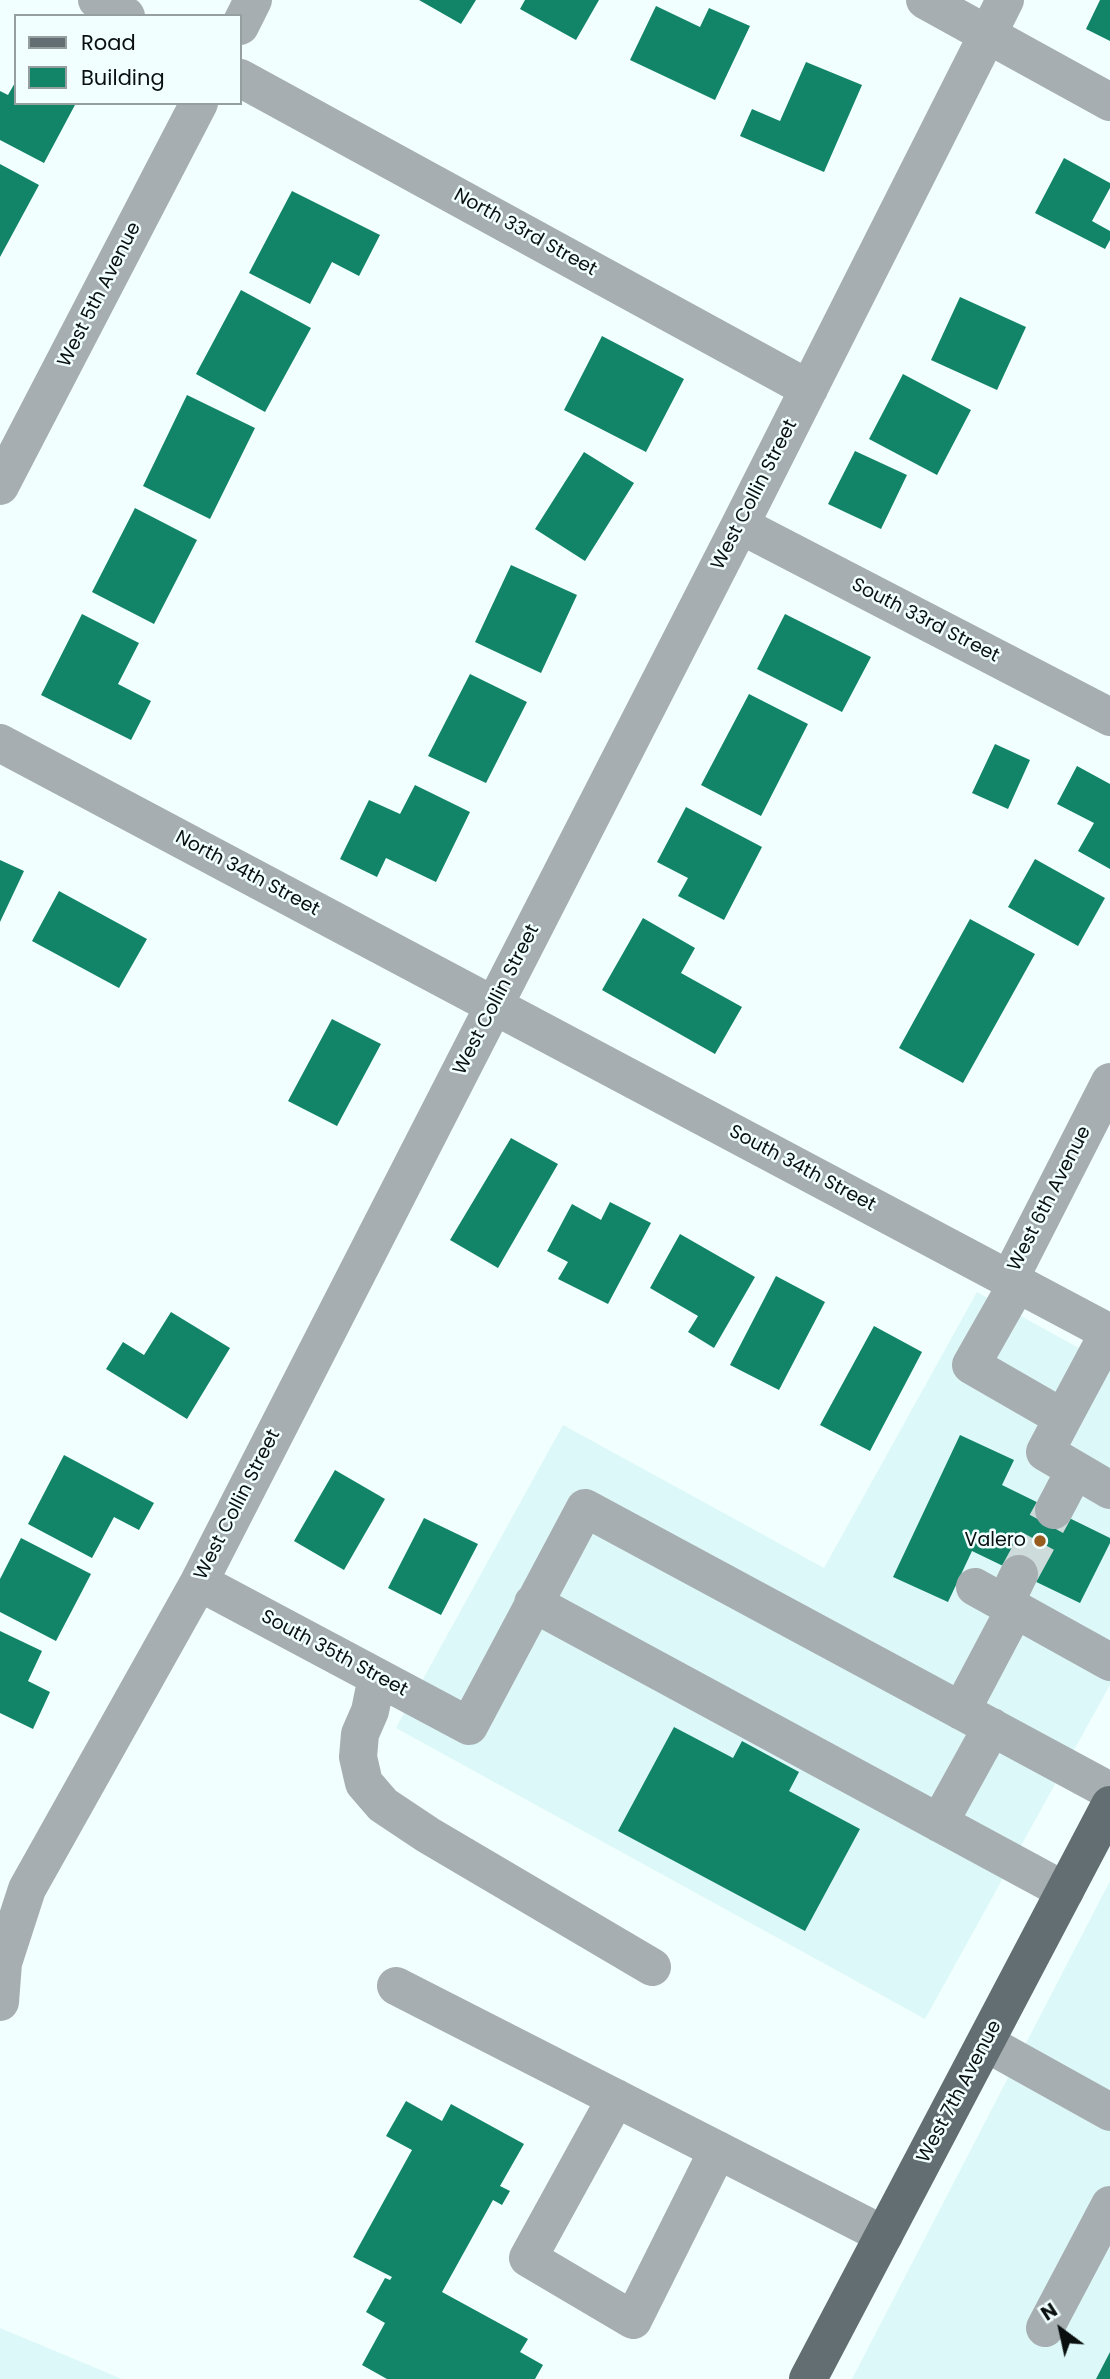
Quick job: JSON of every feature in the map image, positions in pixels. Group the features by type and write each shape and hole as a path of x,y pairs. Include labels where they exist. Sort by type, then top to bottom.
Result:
{"main road":[{"name":"West 7th Avenue","path":"808,2379 1110,1805"}],"street":[{"path":"97,0 122,14"},
{"path":"242,22 254,0"},
{"path":"925,0 1110,103"},
{"name":"West Collin Street","path":"0,2002 2,1962 27,1889 199,1582 740,525 1004,0"},
{"name":"North 33rd Street","path":"242,79 809,389"},
{"name":"West 5th Avenue","path":"0,486 199,105"},
{"name":"South 33rd Street","path":"740,525 1110,717"},
{"name":"North 34th Street","path":"0,743 495,1005"},
{"name":"South 34th Street","path":"495,1005 1110,1332"},
{"name":"West 6th Avenue","path":"1063,1418 971,1365 1110,1082"},
{"path":"1110,1332 1045,1452 1110,1490"},
{"path":"1054,1510 1075,1470"},
{"path":"1065,1891 533,1603 585,1508 1110,1791"},
{"name":"South 35th Street","path":"199,1582 469,1726 533,1603"},
{"path":"939,1823 976,1719 1003,1593 1110,1662"},
{"path":"377,1677 370,1711 360,1734 358,1757 364,1783 383,1805 428,1835 652,1967"},
{"path":"396,1986 884,2235"},
{"path":"986,2043 1110,2112"},
{"path":"615,2098 527,2258 633,2319 718,2150"},
{"path":"1045,2328 1110,2204"}],"shaded area":[{"path":"977,1292 1110,1365 1110,1685 925,2019 396,1728 563,1425 824,1568"},
{"path":"1110,1881 1110,2379 852,2379"},
{"path":"0,2328 122,2379 0,2379"}],"building":[{"path":"419,0 476,0 461,24"},
{"path":"525,0 599,0 576,40 520,9"},
{"path":"1100,0 1110,0 1110,41 1086,29"},
{"path":"656,6 700,27 709,8 750,26 715,100 630,60"},
{"path":"806,62 862,85 824,172 740,136 752,109 780,121"},
{"path":"14,84 14,105 75,105 44,163 0,140 0,91 8,95"},
{"path":"1064,158 1110,183 1110,188 1092,221 1110,231 1110,240 1105,249 1035,213"},
{"path":"0,164 39,185 0,257"},
{"path":"292,191 380,235 359,276 332,262 310,304 249,273"},
{"path":"241,290 311,328 265,412 196,374"},
{"path":"960,297 1026,327 997,390 931,360"},
{"path":"602,336 684,379 646,452 564,410"},
{"path":"903,374 971,410 937,475 869,439"},
{"path":"187,395 255,428 210,519 143,486"},
{"path":"855,451 907,475 881,529 828,504"},
{"path":"584,452 634,483 585,561 535,529"},
{"path":"135,508 197,540 154,624 92,592"},
{"path":"511,565 577,595 541,673 475,642"},
{"path":"82,614 139,643 118,684 151,701 131,740 41,695"},
{"path":"785,614 871,657 842,712 757,669"},
{"path":"470,674 527,702 486,783 428,756"},
{"path":"749,694 808,724 761,816 701,785"},
{"path":"995,744 1030,760 1008,809 972,793"},
{"path":"1077,766 1110,784 1110,869 1078,851 1094,823 1057,804"},
{"path":"415,785 470,812 436,882 386,858 377,877 340,859 369,800 400,814"},
{"path":"686,807 762,847 724,920 678,896 688,878 657,862"},
{"path":"1035,859 1105,898 1078,946 1008,907"},
{"path":"0,860 24,871 0,922"},
{"path":"59,891 147,939 119,988 32,941"},
{"path":"643,918 695,948 681,973 742,1007 715,1054 602,990"},
{"path":"970,919 1035,954 963,1083 899,1048"},
{"path":"332,1019 381,1044 337,1126 288,1101"},
{"path":"511,1138 558,1164 498,1268 450,1240"},
{"path":"610,1202 651,1223 608,1304 558,1279 568,1262 547,1251 572,1204 601,1220"},
{"path":"680,1234 755,1277 714,1348 688,1332 698,1316 650,1288"},
{"path":"776,1276 825,1302 779,1390 730,1365"},
{"path":"171,1312 230,1348 187,1419 106,1369 123,1342 144,1355"},
{"path":"874,1326 922,1352 870,1451 820,1425"},
{"path":"960,1435 1014,1460 1002,1485 1110,1538 1080,1603 972,1551 948,1602 893,1577"},
{"path":"64,1455 154,1503 139,1530 114,1517 92,1558 28,1524"},
{"path":"335,1470 385,1499 344,1570 294,1541"},
{"path":"424,1518 478,1544 441,1615 388,1588"},
{"path":"21,1538 91,1574 56,1641 0,1612 0,1579"},
{"path":"0,1631 42,1651 28,1681 50,1692 33,1729 0,1713"},
{"path":"674,1727 733,1758 742,1741 799,1772 789,1791 860,1829 805,1931 618,1831"},
{"path":"406,2101 442,2121 451,2104 524,2144 500,2186 510,2191 502,2205 493,2200 442,2292 528,2339 520,2352 543,2365 535,2379 387,2379 362,2365 385,2323 366,2312 385,2278 390,2280 392,2277 353,2257 412,2150 386,2136"},
{"path":"1110,2352 1110,2379 1096,2379"}],"tunnel":[{"path":"1019,1574 1054,1510"}],"place":[{"name":"Valero","path":"1040,1541"}]}
